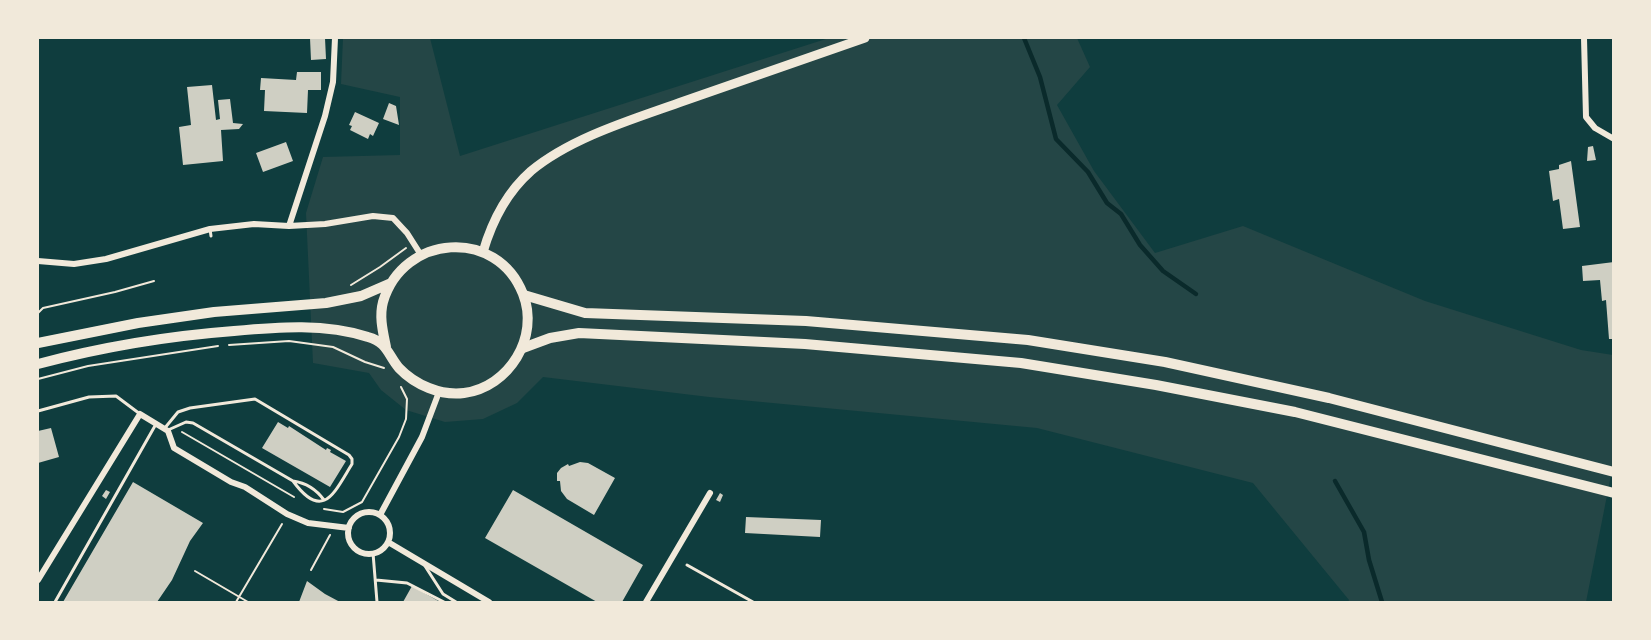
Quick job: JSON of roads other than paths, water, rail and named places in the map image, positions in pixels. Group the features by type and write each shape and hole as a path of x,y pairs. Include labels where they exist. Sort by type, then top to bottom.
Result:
{"main road":[{"path":"483,252 491,224 510,195 531,172 565,147 651,113 866,38"},
{"path":"463,247 483,252 500,262 514,277 524,295 528,312 523,348 509,370 489,385 464,393 439,392 417,383 398,367 386,347 381,326 383,304 391,284 404,267 421,255 441,248 463,247"},
{"path":"38,343 138,322 214,312 326,303 362,296 391,284"},
{"path":"524,295 585,313 817,322 1028,340 1165,362 1329,398 1614,472"},
{"path":"38,364 149,340 279,327 339,328 372,338 386,347"},
{"path":"523,348 550,338 579,333 805,344 1021,363 1156,385 1295,412 1614,493"}],"street":[{"path":"289,226 325,116 333,82 335,38"},
{"path":"1584,38 1586,117 1595,128 1614,139"},
{"path":"38,261 74,264 106,259 254,224 289,226 325,224 373,216 393,218 407,233 421,255"},
{"path":"380,515 422,437 439,392"},
{"path":"38,580 140,414 165,430 174,448 231,482 245,487 287,514 308,523 349,528"},
{"path":"646,603 710,493"},
{"path":"361,513 380,515 390,530 388,542 379,551 373,553 356,549 349,539 351,522 361,513"},
{"path":"388,542 489,603"}],"lane":[{"path":"38,411 89,397 116,396 140,414"},
{"path":"248,399 259,400 349,455 352,464 332,497 315,502 302,493 293,482 194,423 186,422 165,430 178,412 184,410 248,399"},
{"path":"55,603 156,424"},
{"path":"293,482 309,485 324,500"},
{"path":"373,553 377,603"},
{"path":"424,564 443,594 456,603"},
{"path":"687,565 753,603"},
{"path":"376,580 407,583 444,603"}],"waterway":[{"path":"1024,38 1040,77 1056,139 1088,172 1107,203 1121,214 1140,245 1163,271 1196,294"},
{"path":"1335,481 1364,532 1369,560 1382,602"}]}
